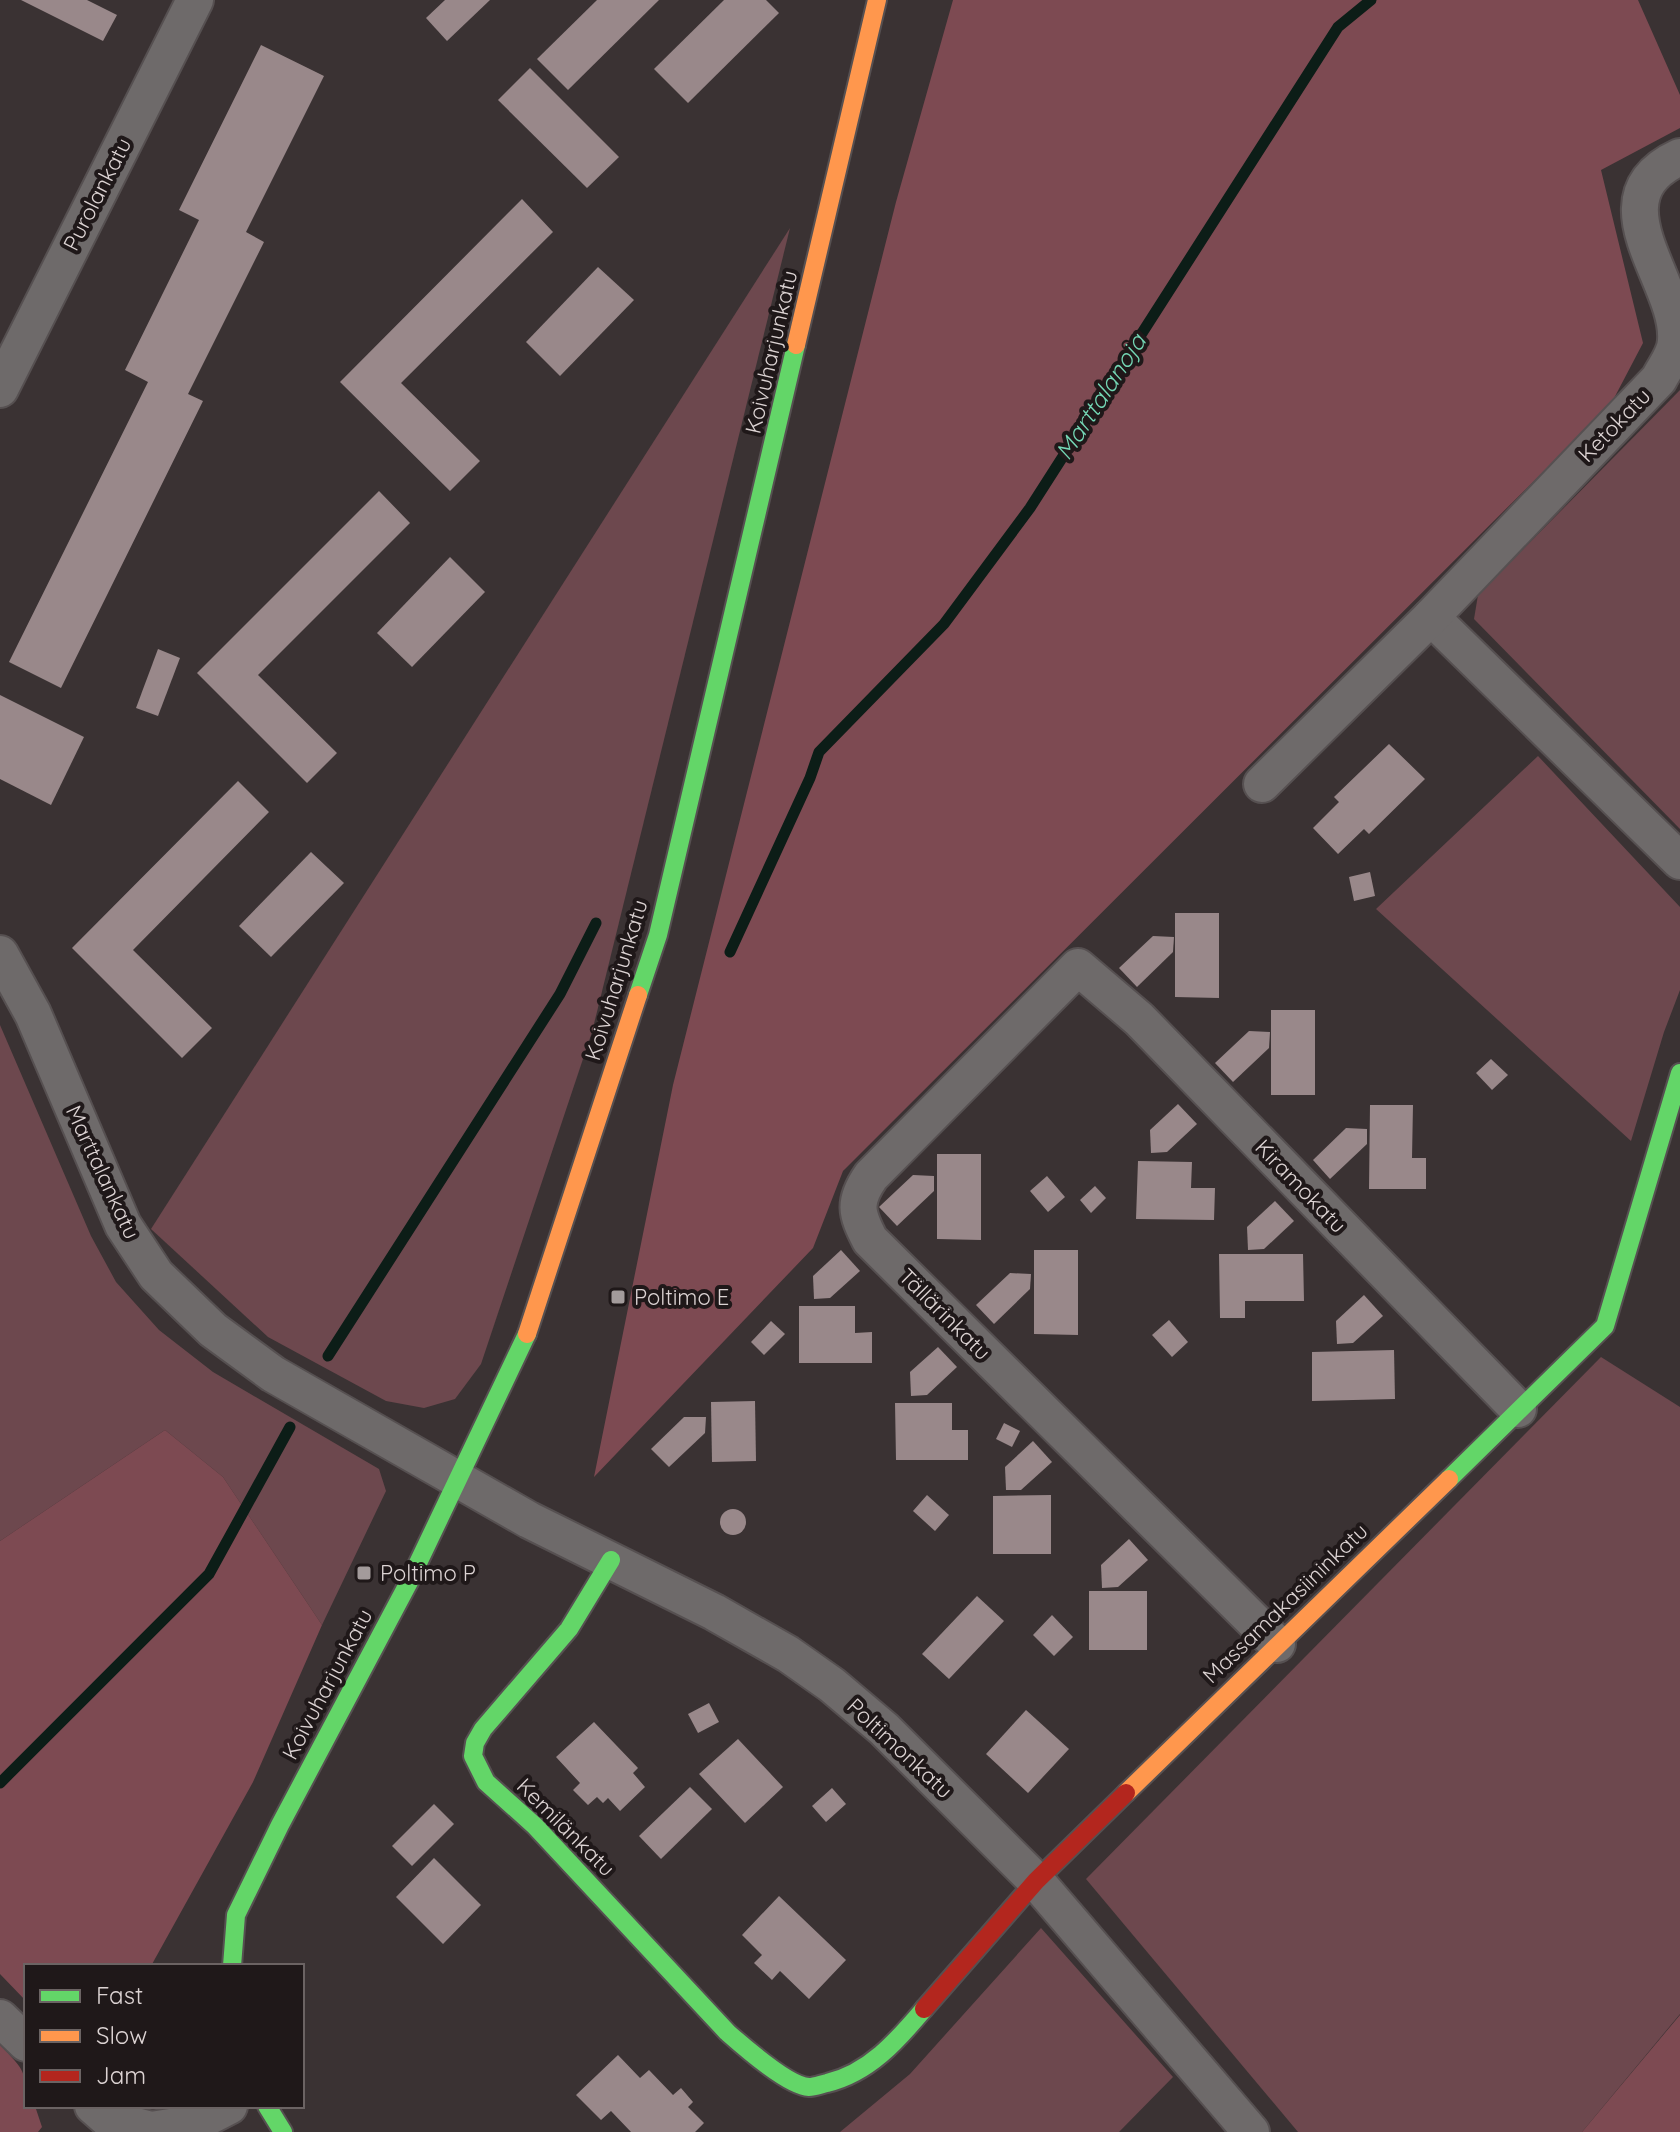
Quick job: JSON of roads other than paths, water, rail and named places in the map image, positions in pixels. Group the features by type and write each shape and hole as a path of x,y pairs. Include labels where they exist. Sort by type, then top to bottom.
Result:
{"street":[{"name":"Purolankatu","path":"0,389 195,0"},
{"name":"Koivuharjunkatu","path":"232,1964 236,1915 280,1825 409,1582 527,1334 658,935 877,0"},
{"name":"Ketokatu","path":"1262,784 1431,617 1659,379 1676,340 1673,321 1644,240 1640,205 1650,179 1680,157"},
{"path":"1431,617 1680,861"},
{"name":"Marttalankatu","path":"0,954 33,1014 123,1225 156,1275 213,1330 273,1374 457,1477"},
{"name":"Kiramokatu","path":"1078,967 1139,1019 1518,1409"},
{"name":"Tällärinkatu","path":"1078,967 871,1176 861,1190 858,1214 870,1240 1277,1644"},
{"name":"Massamakasiininkatu","path":"809,2087 844,2079 879,2058 892,2046 1036,1881 1605,1326 1680,1073"},
{"name":"Poltimonkatu","path":"457,1477 529,1520 714,1612 788,1654 832,1685 884,1729 1036,1881 1251,2132"},
{"name":"Kemilänkatu","path":"611,1560 569,1629 483,1729 475,1743 473,1756 478,1770 486,1782 535,1826 614,1909 727,2032 763,2062 795,2083 809,2087"},
{"path":"0,2018 24,2041"},
{"path":"95,2108 108,2119 151,2130 196,2123 225,2108"},
{"path":"268,2108 283,2132"}],"waterway":[{"name":"Marttalanoja","path":"730,952 819,752 944,624 1030,508 1338,27 1371,0"},
{"path":"328,1356 560,994 596,923"},
{"path":"0,1783 209,1574 290,1427"}],"place":[{"name":"Poltimo E","path":"618,1297"},
{"name":"Poltimo P","path":"364,1573"}]}
